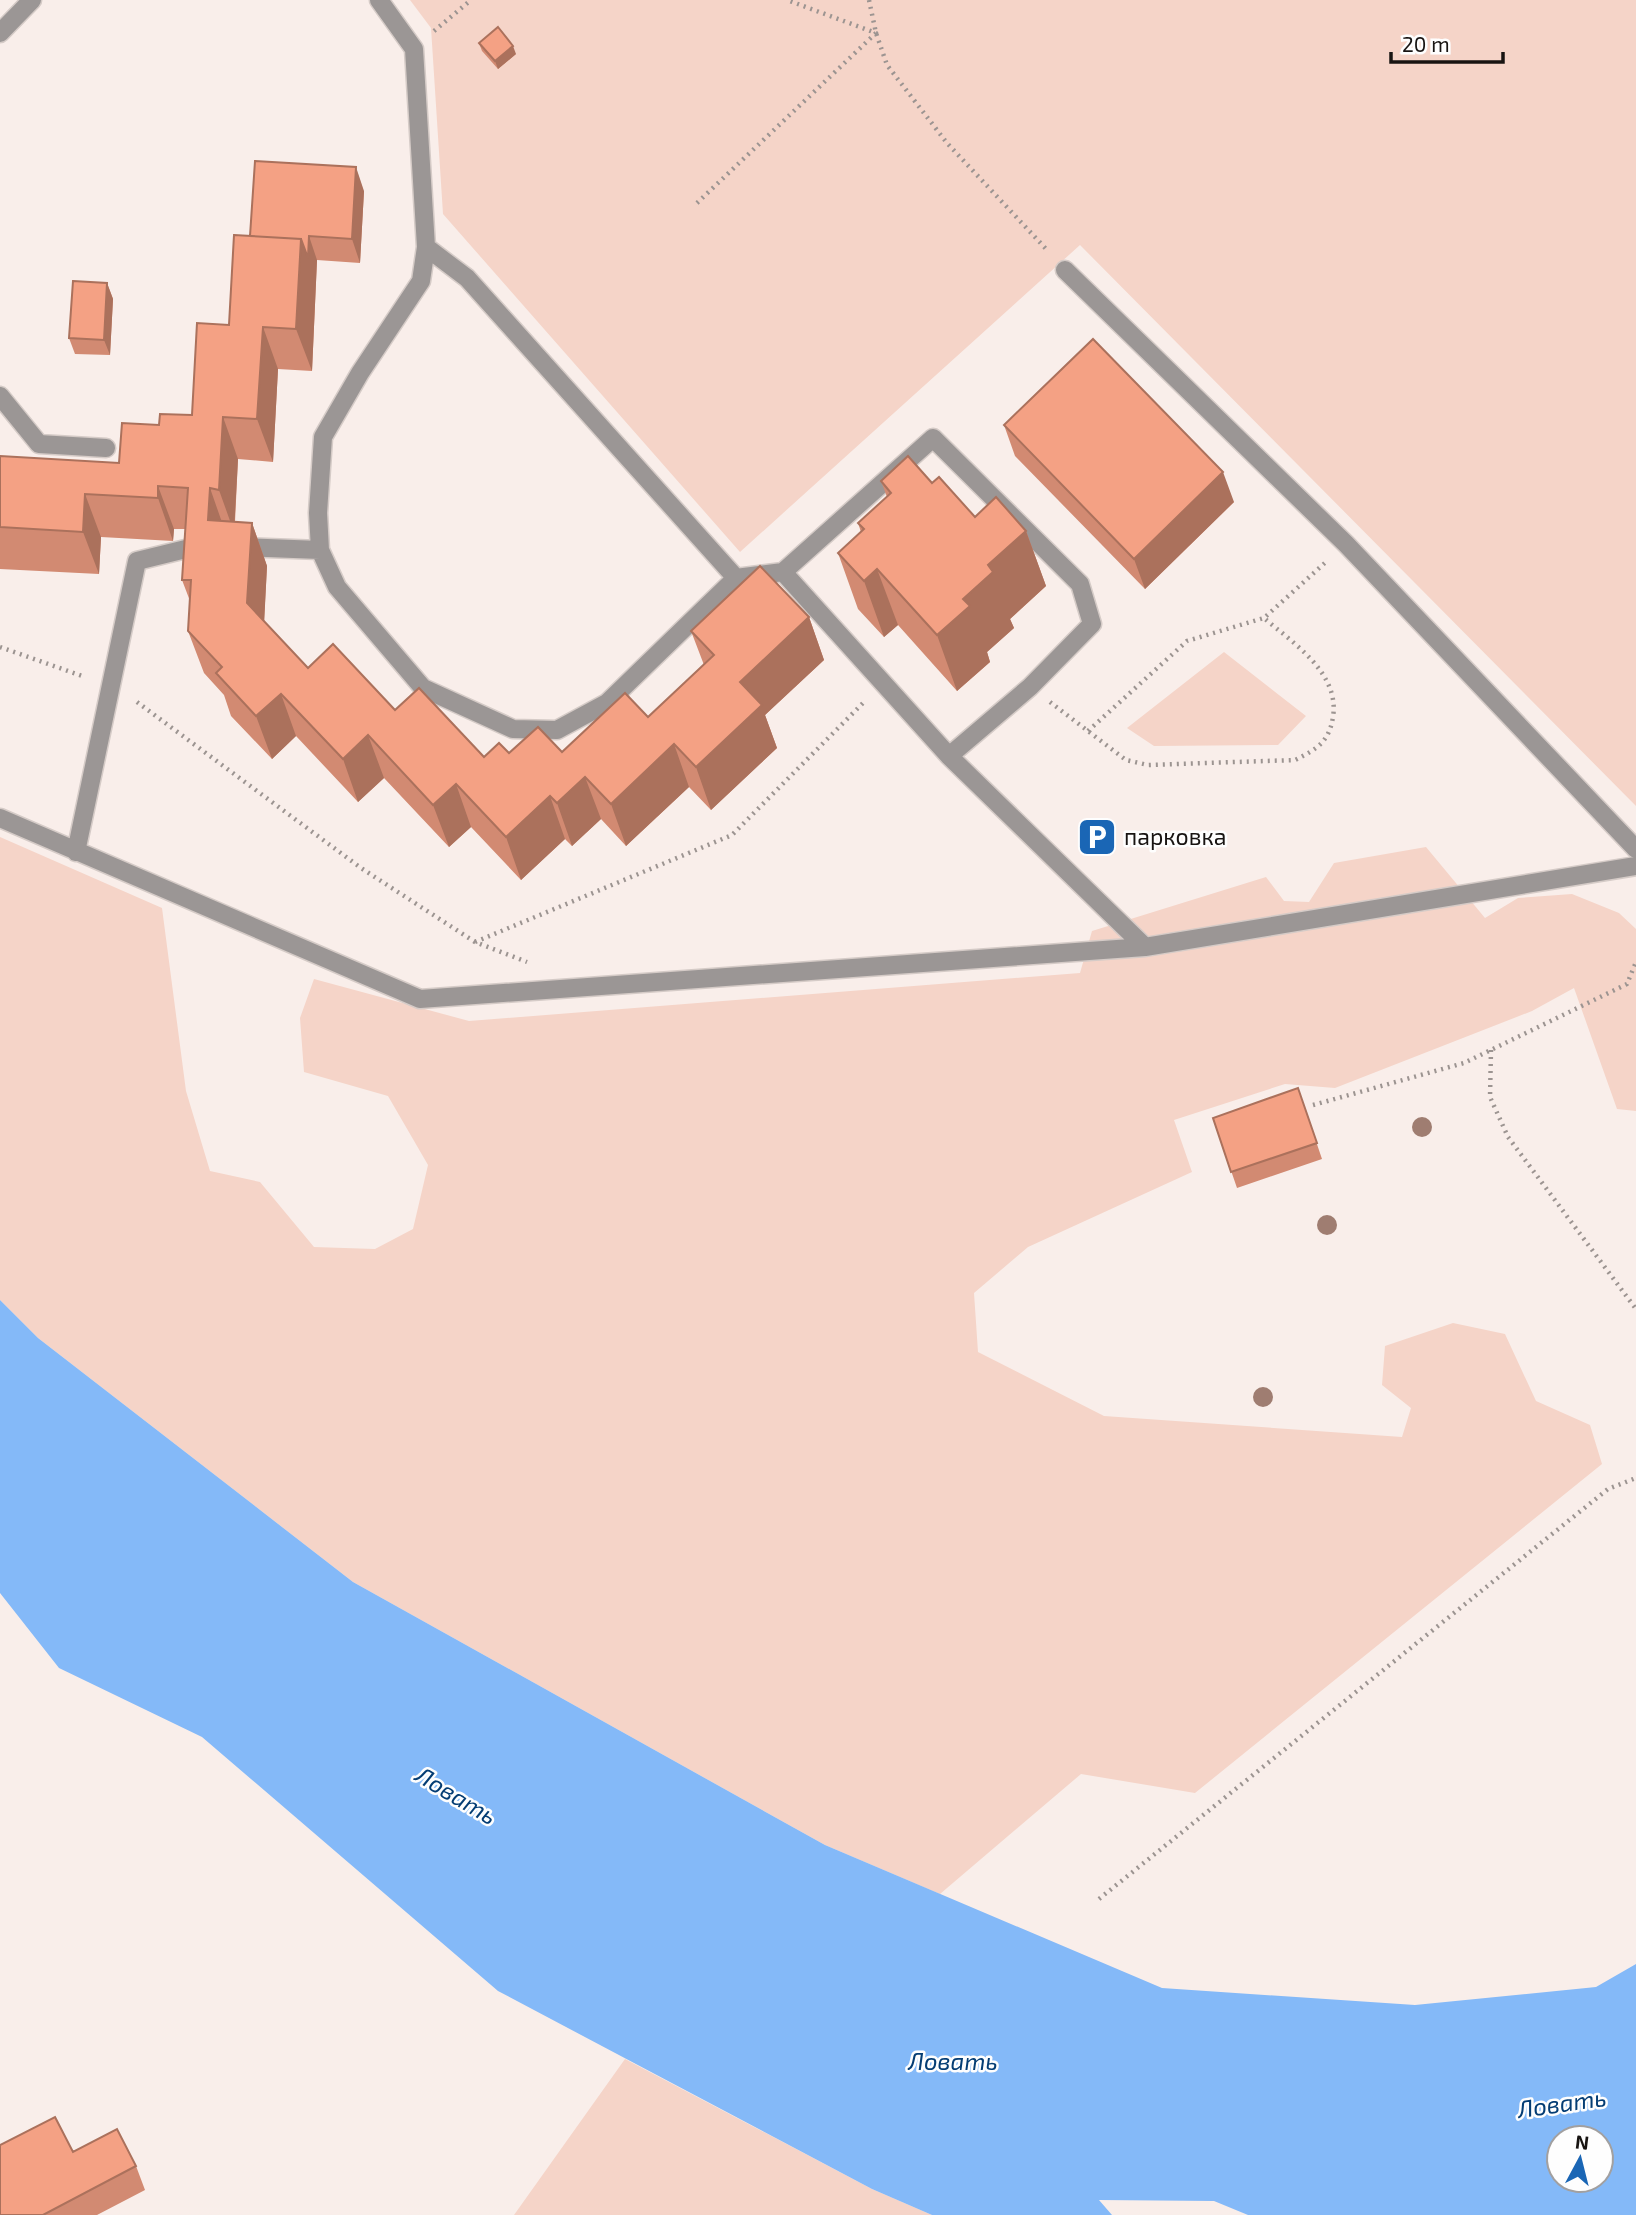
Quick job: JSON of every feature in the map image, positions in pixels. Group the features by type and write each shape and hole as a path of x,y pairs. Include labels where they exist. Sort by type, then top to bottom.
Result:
{"lane":[{"path":"0,33 32,0"},
{"path":"379,0 414,49 426,247 421,281 360,373 323,436 318,513 320,550 337,587 423,688 513,729 558,730 607,703 736,578 783,572 933,438 1080,584 1092,624 1030,687 948,756"},
{"path":"426,247 467,278 736,578"},
{"path":"1065,270 1346,544 1636,849"},
{"path":"0,396 39,444 106,448"},
{"path":"76,852 113,687 137,561 202,545"},
{"path":"225,546 320,550"},
{"path":"783,572 948,756 1145,947"},
{"path":"0,818 420,999 1145,947 1636,866"}],"path":[{"path":"414,49 471,0"},
{"path":"787,0 876,33"},
{"path":"869,0 887,65 947,143 1065,270"},
{"path":"697,203 876,33"},
{"path":"1088,732 1188,641 1264,618 1346,544"},
{"path":"1030,687 1126,760 1148,765 1296,760 1314,751 1330,732 1334,709 1329,682 1309,657 1264,618"},
{"path":"0,647 113,687 145,707 361,868 475,943 520,958 567,989"},
{"path":"475,943 732,835 883,683"},
{"path":"1313,1105 1464,1063 1626,984 1636,962"},
{"path":"1491,1050 1490,1097 1508,1138 1636,1309"},
{"path":"1099,1899 1608,1489 1636,1478"}],"shaded area":[{"path":"410,0 1636,0 1636,806 1080,245 740,552 443,214 431,28"},
{"path":"1224,652 1306,716 1278,745 1154,746 1127,728"},
{"path":"0,837 162,908 186,1091 210,1171 260,1182 314,1247 375,1249 413,1229 428,1165 388,1096 304,1072 300,1018 314,979 469,1021 1080,973 1092,931 1266,877 1284,901 1309,902 1334,863 1426,847 1485,918 1518,898 1572,894 1619,913 1636,929 1636,1111 1617,1109 1574,988 1532,1011 1335,1088 1285,1084 1174,1120 1192,1172 1028,1247 974,1293 978,1352 1104,1416 1402,1437 1411,1408 1382,1385 1385,1346 1453,1323 1505,1334 1536,1401 1590,1425 1602,1464 1195,1793 1081,1774 940,1894 825,1845 353,1582 38,1338 0,1300"},
{"path":"625,2059 872,2189 932,2215 514,2215"}],"water":[{"name":"Ловать","path":"0,1300 38,1338 353,1582 825,1845 1162,1988 1415,2005 1596,1987 1636,1964 1636,2215 1248,2215 1214,2201 1099,2200 1112,2215 932,2215 872,2189 498,1991 202,1737 59,1668 0,1593"}],"building":[{"path":"498,27 513,46 495,61 479,43"},
{"path":"255,161 356,167 352,239 309,236 308,258 301,239 250,236"},
{"path":"234,235 301,239 296,329 263,327 257,419 223,417 219,490 210,488 208,520 252,523 247,603 308,668 333,644 395,710 419,688 484,757 499,743 509,753 538,727 562,752 625,693 648,717 714,655 691,631 760,566 809,617 740,682 762,705 696,767 674,744 611,804 585,777 557,803 550,796 506,837 456,784 433,805 368,735 343,759 281,694 256,716 216,673 222,667 188,631 191,580 182,580 188,488 158,486 158,498 85,494 83,532 0,527 0,456 119,463 122,423 159,425 160,414 192,415 197,323 229,325"},
{"path":"73,281 107,283 104,340 69,338"},
{"path":"1093,339 1223,472 1134,559 1004,425"},
{"path":"908,456 932,483 939,477 975,517 996,497 1026,531 988,565 993,572 963,599 970,606 937,635 877,569 864,581 838,553 864,529 858,523 891,493 881,481"},
{"path":"1298,1088 1317,1143 1231,1172 1213,1118"},
{"path":"55,2117 73,2152 117,2129 136,2166 43,2215 0,2215 0,2145"}],"place":[{"name":"парковка","path":"1097,837"}]}
